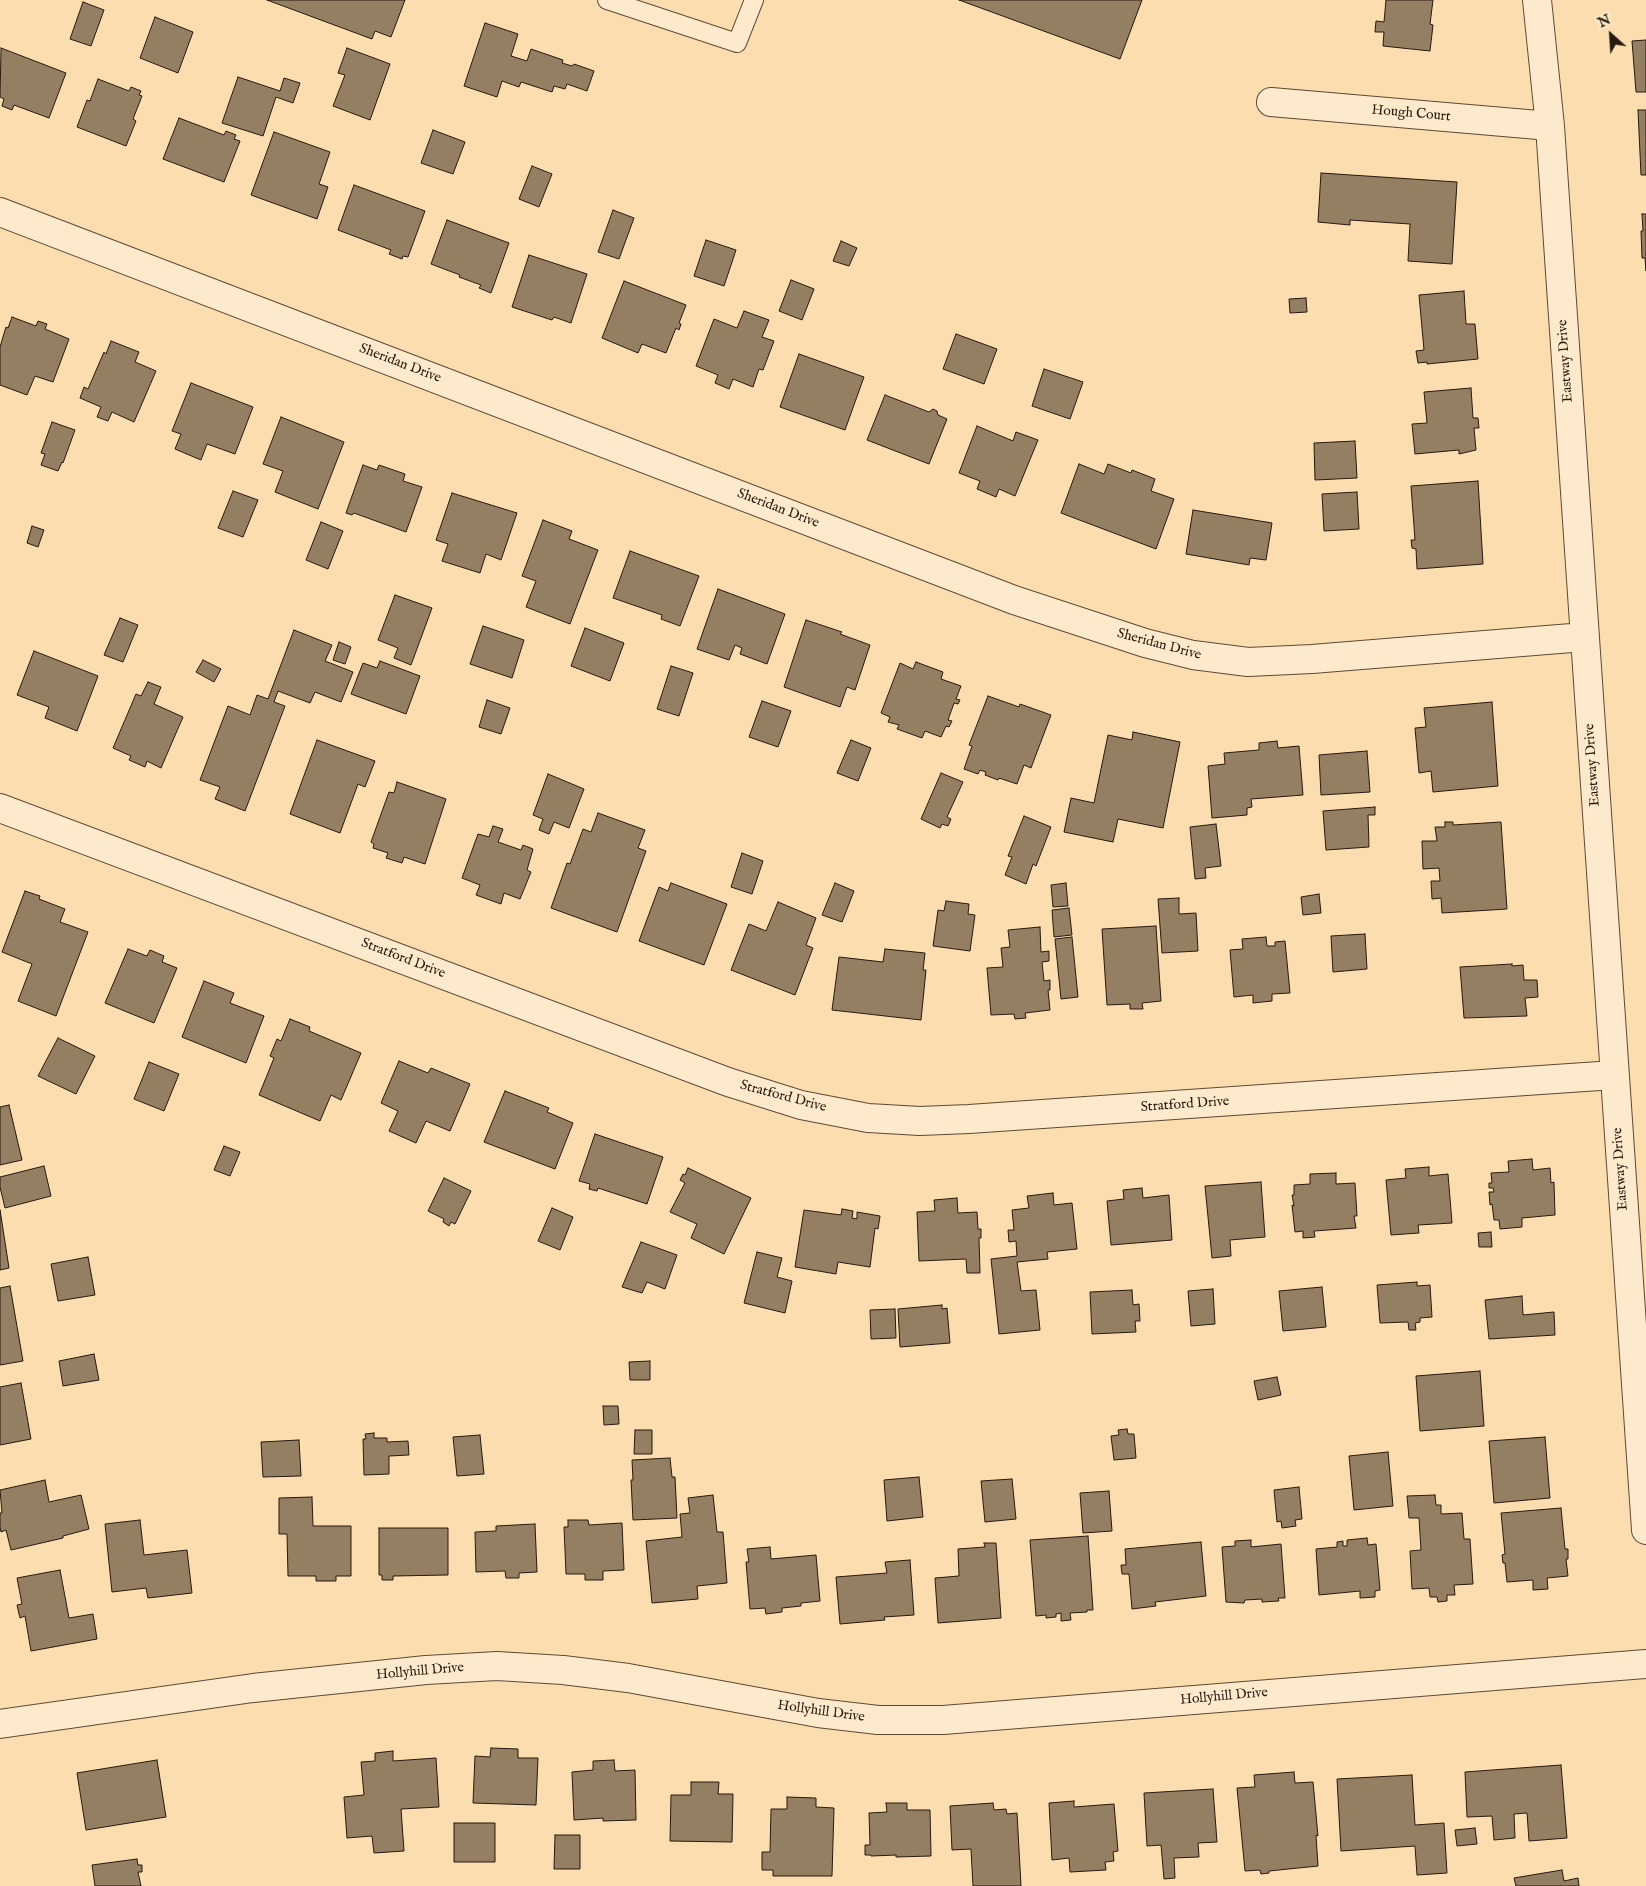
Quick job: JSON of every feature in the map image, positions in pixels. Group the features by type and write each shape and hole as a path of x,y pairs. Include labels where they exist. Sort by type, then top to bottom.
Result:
{"street":[{"name":"Eastway Drive","path":"1537,0 1550,126 1646,1530"},
{"name":"Hough Court","path":"1271,102 1550,126"},
{"name":"Sheridan Drive","path":"0,212 1005,596 1145,644 1193,655 1248,662 1312,659 1584,637"},
{"name":"Stratford Drive","path":"0,808 728,1082 801,1105 868,1118 920,1121 969,1119 1614,1075"},
{"name":"Hollyhill Drive","path":"0,1724 253,1688 426,1670 497,1666 563,1670 628,1678 818,1713 878,1720 943,1720 1646,1664"}],"lane":[{"path":"607,0 737,43 754,0"}],"building":[{"path":"267,0 405,0 391,37 375,31 372,39"},
{"path":"959,0 1142,0 1120,59"},
{"path":"1386,0 1433,0 1430,24 1433,25 1430,51 1383,46 1384,32 1375,32 1376,21 1384,22"},
{"path":"83,2 104,10 91,46 70,39"},
{"path":"155,17 193,32 178,73 140,58"},
{"path":"485,23 518,34 511,56 527,61 531,49 563,60 562,63 572,66 574,64 594,71 587,91 567,84 565,89 554,86 552,92 521,82 519,87 502,81 497,97 464,86"},
{"path":"1646,40 1646,92 1636,92 1632,41"},
{"path":"1,48 66,73 49,118 14,105 12,110 2,106 4,99 0,97"},
{"path":"347,48 390,64 370,120 333,106 345,75 338,73"},
{"path":"238,77 280,91 284,78 300,83 293,103 276,97 263,136 222,123"},
{"path":"98,79 129,91 131,87 141,91 139,95 142,96 133,119 136,121 126,146 77,127 87,100 90,101"},
{"path":"1638,110 1646,110 1646,175 1641,175"},
{"path":"179,118 224,135 226,131 236,135 234,139 240,141 224,182 163,159"},
{"path":"433,130 465,142 453,174 421,163"},
{"path":"274,132 330,152 319,184 328,187 317,219 251,195"},
{"path":"532,166 552,174 539,207 519,199"},
{"path":"1321,173 1457,182 1452,264 1408,261 1410,224 1350,220 1350,225 1318,222"},
{"path":"354,185 425,211 408,257 403,256 402,259 389,254 391,250 338,230"},
{"path":"613,210 634,218 619,259 598,252"},
{"path":"1642,214 1646,214 1646,271 1645,258 1642,258"},
{"path":"447,220 509,243 491,293 479,288 481,285 431,264"},
{"path":"706,240 736,250 724,286 694,276"},
{"path":"841,241 857,248 849,266 833,261"},
{"path":"529,255 587,274 571,323 554,317 552,320 512,307"},
{"path":"791,280 814,289 802,320 779,311"},
{"path":"624,281 686,305 679,323 681,324 679,330 676,328 666,353 642,344 638,353 602,338"},
{"path":"1464,291 1466,324 1475,324 1478,359 1427,364 1427,362 1418,363 1416,351 1424,350 1419,295"},
{"path":"1306,298 1307,312 1290,313 1289,299"},
{"path":"744,311 769,320 762,337 774,341 763,370 759,369 753,387 733,379 729,389 715,383 718,375 696,366 714,319 737,328"},
{"path":"12,317 36,326 38,321 47,324 45,329 69,339 53,382 35,376 27,395 0,385 0,347 6,327 8,328"},
{"path":"956,334 997,349 984,384 943,369"},
{"path":"111,341 139,352 135,362 156,371 134,422 112,412 108,421 97,417 101,407 80,398 84,387 88,389 104,352 106,354"},
{"path":"799,354 864,377 845,430 780,407"},
{"path":"1044,369 1083,382 1070,419 1032,406"},
{"path":"191,383 253,407 235,454 207,444 201,460 175,449 181,434 172,431"},
{"path":"1471,388 1473,418 1478,418 1479,428 1474,428 1476,450 1459,454 1459,450 1415,454 1412,424 1427,423 1424,392"},
{"path":"885,395 929,412 933,409 937,411 938,415 947,419 929,464 867,440"},
{"path":"281,417 344,442 318,509 275,492 283,471 263,464"},
{"path":"52,422 75,430 63,463 58,471 41,465 45,454 41,453"},
{"path":"977,426 1013,441 1016,432 1038,440 1015,496 999,489 996,497 977,489 980,481 959,473"},
{"path":"1355,441 1357,478 1315,480 1314,443"},
{"path":"1079,464 1104,474 1108,464 1131,473 1132,470 1155,479 1151,491 1174,499 1156,549 1061,513"},
{"path":"363,465 377,470 379,465 405,474 403,481 422,487 406,532 354,513 352,515 346,513"},
{"path":"1478,481 1483,564 1417,569 1416,549 1412,548 1411,540 1415,540 1411,486"},
{"path":"233,491 258,500 243,537 218,528"},
{"path":"1357,492 1359,529 1324,531 1322,494"},
{"path":"452,493 517,513 501,560 486,554 480,573 442,561 448,544 436,540"},
{"path":"1193,510 1272,523 1266,560 1250,558 1249,565 1186,554"},
{"path":"543,520 572,531 569,539 598,550 570,624 526,607 536,581 522,576"},
{"path":"321,522 343,531 328,569 306,560"},
{"path":"32,526 44,530 38,547 27,543"},
{"path":"630,551 699,576 680,626 661,619 662,615 613,598"},
{"path":"718,589 785,614 767,664 740,654 742,648 735,645 729,660 697,649"},
{"path":"395,595 432,608 411,665 394,658 398,648 378,640"},
{"path":"120,618 138,625 123,662 104,655"},
{"path":"806,620 842,632 840,634 870,645 855,690 847,687 840,707 784,687"},
{"path":"483,626 524,640 512,678 470,664"},
{"path":"585,628 624,643 610,681 571,666"},
{"path":"294,630 332,645 325,661 353,672 341,702 315,692 310,703 278,691 274,702 285,706 245,811 215,799 220,787 200,780 228,706 250,715 257,695 268,699"},
{"path":"339,642 351,647 345,664 333,660"},
{"path":"34,651 98,676 77,731 45,718 49,707 17,695"},
{"path":"203,660 221,669 214,682 196,672"},
{"path":"380,661 420,676 406,714 351,694 363,663 377,668"},
{"path":"916,662 943,672 941,679 961,686 956,699 960,700 958,704 954,703 948,720 952,721 949,727 946,726 941,737 925,731 922,738 897,729 899,725 888,722 890,717 881,713 900,663 913,669"},
{"path":"671,666 693,673 679,716 657,709"},
{"path":"148,682 161,687 154,704 183,717 161,768 147,761 145,767 129,760 131,756 113,748 136,694 141,696"},
{"path":"988,696 1019,707 1020,704 1051,715 1031,768 1024,765 1017,784 999,778 998,780 985,775 986,772 980,770 978,774 964,769 972,746 969,745"},
{"path":"487,700 510,708 501,734 479,727"},
{"path":"762,701 791,711 778,747 749,737"},
{"path":"1492,702 1498,786 1433,792 1431,771 1419,773 1415,728 1426,727 1424,708"},
{"path":"1133,732 1180,742 1163,828 1118,819 1113,842 1064,832 1071,798 1094,803 1108,735 1132,740"},
{"path":"317,740 375,761 365,787 358,784 340,833 290,814"},
{"path":"851,740 871,748 858,781 837,773"},
{"path":"1277,741 1278,748 1299,746 1303,795 1251,799 1252,807 1247,808 1247,815 1212,818 1208,766 1225,764 1224,753 1259,750 1259,743"},
{"path":"1367,751 1370,792 1321,795 1319,755"},
{"path":"941,773 963,782 947,817 951,819 948,826 942,824 940,828 921,819"},
{"path":"548,774 584,789 569,828 554,822 549,834 539,830 543,819 533,815"},
{"path":"397,782 446,799 425,864 404,857 402,863 386,858 388,853 373,848 374,844 371,842 389,792 394,793"},
{"path":"1375,807 1375,815 1368,815 1369,847 1326,850 1323,811"},
{"path":"598,813 645,830 638,848 646,851 617,932 551,908 567,863 570,864 583,829 591,832"},
{"path":"1024,816 1051,827 1036,866 1033,864 1026,884 1005,875 1012,857 1008,856"},
{"path":"1445,822 1453,822 1453,825 1501,822 1507,909 1442,913 1441,898 1432,899 1431,881 1440,881 1439,868 1423,869 1422,841 1437,841 1435,827 1445,827"},
{"path":"1216,824 1221,866 1205,868 1206,878 1195,879 1190,827"},
{"path":"493,826 503,829 498,842 521,850 523,845 533,849 527,870 531,872 520,899 504,893 501,904 476,895 480,885 462,878 478,834 489,837"},
{"path":"742,853 763,861 752,894 731,887"},
{"path":"671,883 727,904 704,965 639,941 659,887 668,891"},
{"path":"835,883 854,891 842,922 822,915"},
{"path":"1066,883 1068,906 1053,907 1051,885"},
{"path":"25,891 40,896 39,899 65,909 60,922 88,932 56,1016 18,1001 32,964 2,952"},
{"path":"1319,894 1321,913 1303,915 1301,897"},
{"path":"1179,898 1179,914 1196,913 1198,951 1162,953 1158,899"},
{"path":"946,901 969,904 968,914 975,915 970,951 933,946 938,910 944,911"},
{"path":"778,902 816,918 806,945 813,948 795,995 731,970 749,924 766,931"},
{"path":"1069,908 1072,935 1054,937 1052,910"},
{"path":"1156,926 1161,1001 1142,1003 1143,1009 1130,1009 1130,1004 1107,1005 1102,929"},
{"path":"1040,927 1041,952 1049,951 1049,961 1042,962 1044,981 1050,980 1050,990 1048,990 1050,1010 1025,1013 1026,1018 1015,1019 1014,1014 991,1015 987,968 1003,967 1001,948 1010,947 1008,930"},
{"path":"1365,934 1367,969 1333,972 1331,936"},
{"path":"1072,937 1078,997 1061,999 1055,939"},
{"path":"1266,937 1267,946 1275,946 1275,942 1285,941 1290,993 1272,994 1272,1001 1253,1003 1253,995 1234,997 1230,950 1243,949 1242,939"},
{"path":"128,949 147,956 150,950 164,956 162,962 177,968 154,1023 105,1003"},
{"path":"885,949 925,953 923,970 926,970 921,1020 832,1010 839,957 883,962"},
{"path":"1512,964 1512,966 1523,965 1524,980 1537,980 1538,997 1525,998 1527,1016 1464,1018 1460,967"},
{"path":"204,981 234,993 230,1003 264,1016 246,1063 182,1037"},
{"path":"290,1019 310,1027 309,1031 361,1053 341,1100 331,1095 320,1121 259,1095 274,1058 270,1056 277,1039 281,1041"},
{"path":"58,1038 95,1056 76,1094 38,1076"},
{"path":"399,1061 428,1073 431,1068 470,1084 450,1131 426,1121 416,1143 389,1131 398,1111 381,1103"},
{"path":"149,1062 179,1074 164,1111 134,1099"},
{"path":"505,1091 549,1108 547,1112 573,1123 555,1169 484,1142"},
{"path":"9,1105 22,1160 0,1165 0,1107"},
{"path":"595,1134 663,1157 647,1204 598,1188 597,1191 589,1189 590,1184 579,1181"},
{"path":"224,1146 240,1152 230,1176 214,1170"},
{"path":"1532,1159 1533,1170 1550,1168 1551,1183 1554,1182 1555,1215 1522,1218 1522,1227 1500,1229 1499,1220 1494,1220 1492,1204 1490,1205 1489,1192 1494,1192 1493,1188 1489,1188 1489,1183 1492,1183 1491,1173 1509,1172 1508,1161"},
{"path":"44,1166 51,1196 5,1208 0,1187 0,1177"},
{"path":"1429,1167 1429,1176 1448,1174 1452,1223 1418,1225 1419,1233 1391,1235 1386,1180 1406,1178 1405,1169"},
{"path":"688,1168 751,1198 724,1254 691,1238 697,1224 670,1212 685,1183 680,1180"},
{"path":"1336,1173 1336,1184 1355,1183 1357,1216 1354,1216 1356,1228 1314,1231 1315,1237 1303,1238 1303,1231 1295,1232 1292,1205 1294,1206 1292,1195 1294,1195 1294,1185 1310,1184 1310,1174"},
{"path":"444,1178 471,1191 455,1224 451,1222 449,1226 443,1222 444,1219 428,1211"},
{"path":"1261,1182 1265,1237 1230,1240 1231,1256 1212,1258 1205,1186"},
{"path":"1142,1188 1143,1198 1169,1195 1172,1240 1111,1245 1107,1201 1124,1199 1123,1190"},
{"path":"1053,1193 1054,1205 1072,1203 1077,1249 1047,1252 1048,1259 1017,1262 1021,1291 1036,1290 1040,1330 999,1334 991,1259 1017,1256 1016,1241 1009,1242 1008,1230 1014,1230 1012,1210 1029,1208 1027,1196"},
{"path":"957,1198 958,1213 977,1212 978,1229 981,1229 981,1238 979,1238 980,1273 967,1273 966,1259 919,1261 917,1212 935,1211 934,1200"},
{"path":"552,1208 573,1217 560,1250 538,1241"},
{"path":"842,1209 853,1211 852,1218 857,1219 857,1212 880,1216 878,1229 875,1228 870,1267 838,1262 836,1274 795,1267 804,1210 841,1215"},
{"path":"0,1210 9,1268 0,1270"},
{"path":"1491,1232 1492,1247 1479,1247 1478,1233"},
{"path":"641,1242 677,1255 665,1289 647,1282 642,1293 622,1287"},
{"path":"757,1252 782,1258 777,1277 792,1281 785,1313 744,1303"},
{"path":"88,1257 95,1295 58,1301 51,1264"},
{"path":"1417,1282 1417,1286 1430,1285 1432,1317 1420,1318 1420,1322 1415,1323 1416,1330 1409,1330 1408,1322 1380,1323 1377,1285"},
{"path":"10,1286 23,1361 0,1365 0,1288"},
{"path":"1322,1287 1326,1327 1283,1331 1279,1291"},
{"path":"1213,1289 1215,1324 1191,1326 1188,1291"},
{"path":"1132,1290 1133,1305 1139,1304 1140,1321 1135,1321 1136,1332 1092,1334 1090,1292"},
{"path":"1522,1296 1523,1315 1554,1312 1555,1335 1489,1339 1485,1300"},
{"path":"942,1305 942,1309 947,1308 950,1343 900,1347 898,1309"},
{"path":"895,1309 896,1338 871,1339 870,1310"},
{"path":"94,1354 99,1380 63,1386 59,1361"},
{"path":"650,1361 650,1380 630,1380 629,1362"},
{"path":"1480,1371 1484,1426 1420,1431 1416,1376"},
{"path":"1277,1377 1281,1395 1258,1400 1254,1381"},
{"path":"21,1383 31,1439 0,1445 0,1387"},
{"path":"603,1406 618,1406 619,1424 604,1425"},
{"path":"1127,1429 1128,1434 1134,1434 1136,1458 1114,1460 1111,1436 1119,1435 1118,1430"},
{"path":"635,1430 652,1430 652,1454 634,1454"},
{"path":"374,1433 374,1438 387,1438 387,1442 408,1441 409,1455 389,1456 389,1474 364,1475 363,1439 366,1439 365,1434"},
{"path":"480,1435 484,1474 457,1476 453,1437"},
{"path":"1545,1437 1550,1498 1494,1503 1489,1441"},
{"path":"299,1440 301,1476 263,1477 261,1442"},
{"path":"1388,1452 1393,1506 1354,1510 1349,1456"},
{"path":"670,1458 672,1477 675,1477 677,1518 633,1520 632,1460"},
{"path":"919,1477 923,1517 887,1521 884,1480"},
{"path":"1012,1479 1016,1519 985,1522 981,1481"},
{"path":"45,1480 49,1502 81,1495 89,1529 63,1536 63,1538 11,1550 6,1530 1,1532 0,1527 0,1513 2,1513 0,1490"},
{"path":"1299,1487 1302,1519 1295,1520 1296,1526 1282,1528 1281,1521 1277,1522 1274,1490"},
{"path":"1109,1491 1112,1531 1083,1533 1080,1493"},
{"path":"713,1495 717,1532 723,1532 727,1583 697,1586 698,1599 652,1603 646,1541 682,1537 680,1514 690,1513 688,1498"},
{"path":"1435,1495 1436,1505 1441,1505 1441,1514 1462,1513 1464,1539 1470,1539 1473,1584 1454,1585 1455,1595 1447,1595 1447,1601 1438,1602 1437,1597 1430,1597 1429,1588 1412,1589 1410,1551 1421,1550 1419,1518 1409,1518 1407,1496"},
{"path":"312,1497 313,1526 351,1526 351,1576 336,1576 336,1581 316,1581 316,1576 288,1576 287,1534 279,1534 279,1498"},
{"path":"1561,1508 1565,1549 1568,1549 1568,1559 1566,1559 1568,1576 1547,1578 1548,1589 1533,1590 1533,1580 1507,1582 1502,1555 1505,1554 1501,1513"},
{"path":"140,1520 144,1555 187,1550 192,1593 148,1598 146,1588 112,1592 105,1524"},
{"path":"568,1520 588,1520 589,1525 622,1523 624,1570 603,1571 603,1580 585,1580 585,1574 566,1574 564,1527 568,1527"},
{"path":"535,1524 537,1572 519,1573 519,1578 506,1578 505,1571 476,1572 475,1532 496,1531 496,1526"},
{"path":"379,1528 448,1528 448,1575 393,1576 393,1580 382,1580 382,1575 379,1575"},
{"path":"1088,1536 1093,1610 1070,1613 1071,1620 1061,1621 1061,1613 1056,1614 1056,1617 1036,1616 1030,1540"},
{"path":"1367,1538 1368,1545 1376,1544 1380,1590 1375,1591 1375,1597 1360,1598 1360,1591 1319,1595 1316,1549 1337,1547 1337,1542 1343,1541 1343,1546 1347,1546 1347,1540"},
{"path":"1251,1540 1251,1547 1281,1544 1285,1598 1278,1598 1279,1601 1262,1602 1262,1599 1245,1600 1244,1603 1226,1602 1222,1547 1235,1546 1235,1541"},
{"path":"1201,1542 1206,1596 1155,1602 1156,1606 1132,1609 1129,1574 1122,1574 1121,1565 1126,1565 1125,1549"},
{"path":"984,1543 996,1543 1001,1618 938,1623 935,1578 959,1576 958,1549 985,1547"},
{"path":"770,1547 771,1559 816,1555 820,1601 801,1603 801,1606 782,1608 782,1612 766,1614 765,1608 750,1609 746,1562 749,1562 747,1549"},
{"path":"910,1560 914,1615 884,1617 885,1620 840,1624 836,1577 887,1573 885,1562"},
{"path":"60,1570 69,1618 93,1614 97,1639 31,1651 25,1616 20,1618 17,1605 22,1604 17,1578"},
{"path":"491,1748 518,1749 518,1758 538,1758 536,1805 473,1803 475,1756 490,1757"},
{"path":"393,1751 393,1761 436,1758 439,1807 401,1809 404,1851 374,1853 372,1836 347,1838 344,1797 364,1795 361,1762 375,1761 375,1753"},
{"path":"157,1760 166,1817 86,1830 77,1773"},
{"path":"614,1760 615,1771 635,1770 636,1820 603,1821 603,1818 574,1820 572,1772 593,1770 593,1761"},
{"path":"1561,1765 1567,1838 1529,1841 1527,1813 1514,1814 1515,1838 1494,1840 1492,1816 1467,1817 1465,1772"},
{"path":"1294,1772 1295,1783 1313,1782 1318,1836 1316,1835 1318,1866 1269,1871 1269,1873 1261,1874 1260,1870 1245,1871 1237,1788 1255,1787 1254,1775"},
{"path":"1412,1775 1415,1825 1444,1823 1447,1873 1417,1875 1415,1846 1341,1851 1337,1779"},
{"path":"691,1782 719,1782 718,1794 733,1794 732,1842 670,1841 671,1795 691,1795"},
{"path":"1213,1789 1217,1842 1198,1843 1199,1857 1174,1858 1175,1878 1164,1879 1161,1845 1147,1846 1144,1793"},
{"path":"787,1797 816,1798 816,1807 834,1808 832,1876 773,1876 773,1870 762,1870 762,1852 770,1852 771,1809 787,1809"},
{"path":"1074,1801 1074,1807 1114,1804 1118,1851 1113,1852 1114,1861 1105,1862 1106,1870 1070,1872 1069,1858 1052,1860 1049,1803"},
{"path":"886,1803 907,1803 907,1810 930,1810 931,1856 896,1857 896,1855 865,1855 865,1845 870,1845 869,1813 887,1812"},
{"path":"993,1803 994,1810 1006,1809 1007,1814 1017,1813 1021,1886 973,1886 971,1849 952,1850 950,1806"},
{"path":"454,1823 495,1823 495,1862 454,1862"},
{"path":"1475,1828 1477,1844 1457,1846 1455,1830"},
{"path":"555,1835 580,1835 580,1869 554,1869"},
{"path":"137,1859 138,1865 142,1865 142,1872 138,1872 141,1886 95,1886 92,1865"},
{"path":"1562,1870 1564,1881 1578,1878 1579,1886 1516,1886 1514,1878"}]}
